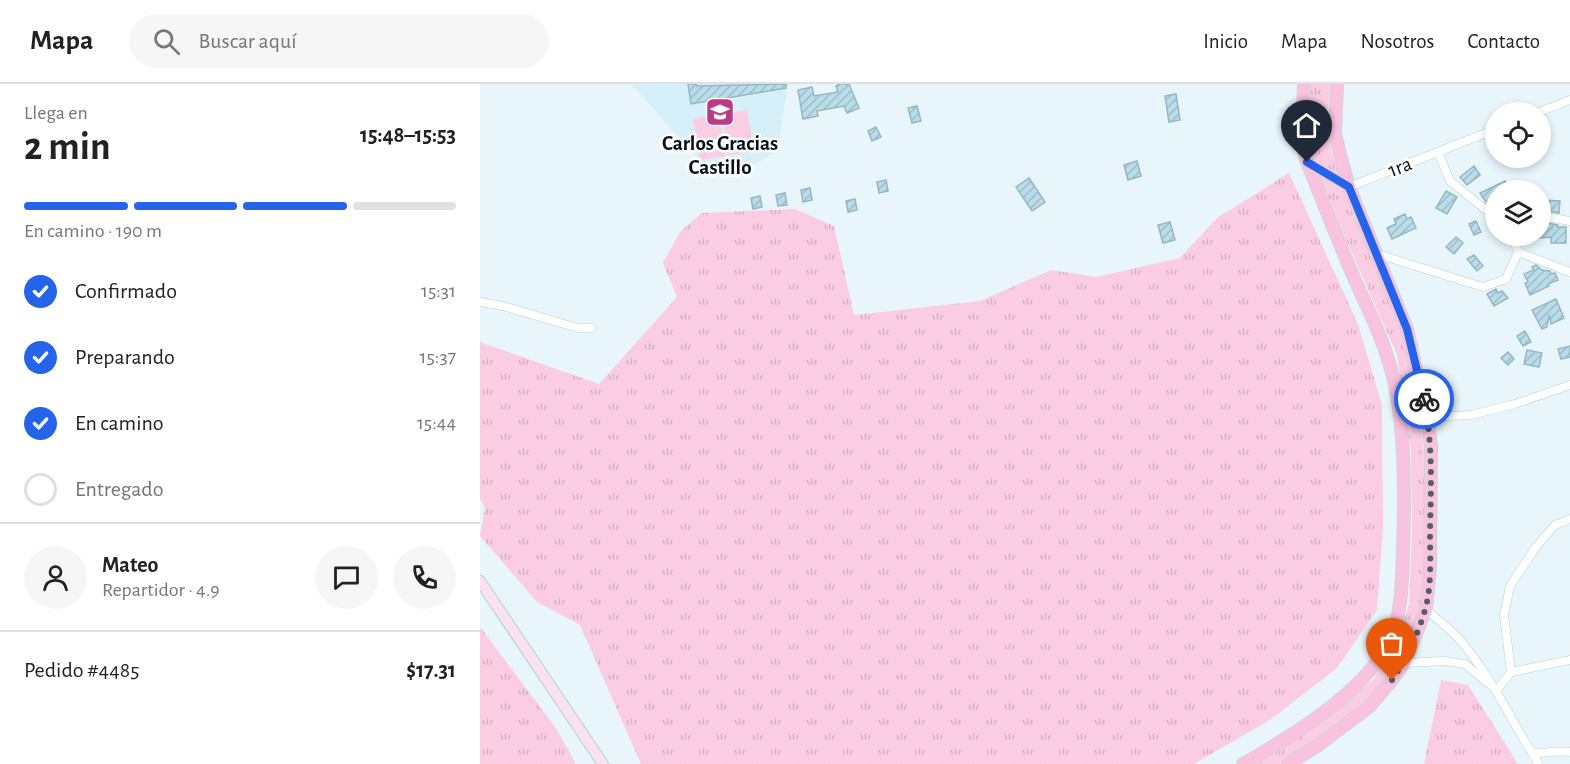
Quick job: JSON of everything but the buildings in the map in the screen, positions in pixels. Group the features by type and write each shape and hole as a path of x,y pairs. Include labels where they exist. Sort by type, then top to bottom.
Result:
{"main road":[{"path":"1244,764 1283,741 1329,708 1368,674 1389,642 1401,600 1404,532 1403,449 1398,405 1388,357 1307,162 1302,142 1304,84"},
{"path":"1288,764 1317,746 1369,707 1404,663 1426,609 1430,568 1431,446 1427,417 1407,329 1349,187 1335,134 1337,84"},
{"path":"480,581 603,764"}],"street":[{"path":"1551,107 1570,100"},
{"name":"1ra","path":"1349,187 1485,133"},
{"path":"1438,152 1450,181 1485,209"},
{"path":"1307,162 1349,187"},
{"path":"1551,218 1570,221"},
{"path":"1377,254 1483,287 1506,279 1518,252 1516,246"},
{"path":"1518,252 1570,272"},
{"path":"480,302 503,306 578,328 591,328"},
{"path":"1427,417 1471,415 1515,404 1570,385"},
{"path":"1511,672 1504,615 1510,586 1536,547 1555,525 1570,519"},
{"path":"1426,609 1459,638 1497,690 1517,730 1539,764"},
{"path":"1497,690 1511,672 1570,660"},
{"path":"1404,663 1444,661 1465,664 1497,690"},
{"path":"1532,753 1570,752"}],"shaded area":[{"name":"Carlos Gracias Castillo","path":"631,84 788,84 779,140 772,154 756,164 741,169 712,166 700,161"}],"green space":[{"path":"1311,84 1330,84 1327,123 1331,152 1401,329 1411,367 1423,442 1424,572 1420,607 1399,660 1366,704 1313,744 1280,764 1257,764 1282,749 1373,680 1397,644 1409,604 1412,532 1411,450 1397,355 1311,154 1308,123"},
{"path":"747,110 754,151 728,155 722,114"},
{"path":"719,115 726,156 700,160 693,119"},
{"path":"1289,173 1358,324 1382,405 1383,528 1377,610 1337,668 1270,720 1194,764 641,764 580,625 537,602 480,536 485,508 480,499 480,342 599,384 677,297 663,263 680,232 702,213 795,209 834,226 854,315 980,301 1051,270 1096,277 1180,258 1217,218"},
{"path":"480,627 556,728 576,764 480,764"},
{"path":"1441,680 1468,685 1518,764 1424,764"}],"way so far":[{"path":"1392,680 1404,663 1426,609 1430,568 1431,446 1424,399"}],"place":[{"name":"Carlos Gracias Castillo","path":"720,112"}],"route":[{"path":"1307,162 1349,187 1407,329 1424,399"}]}
